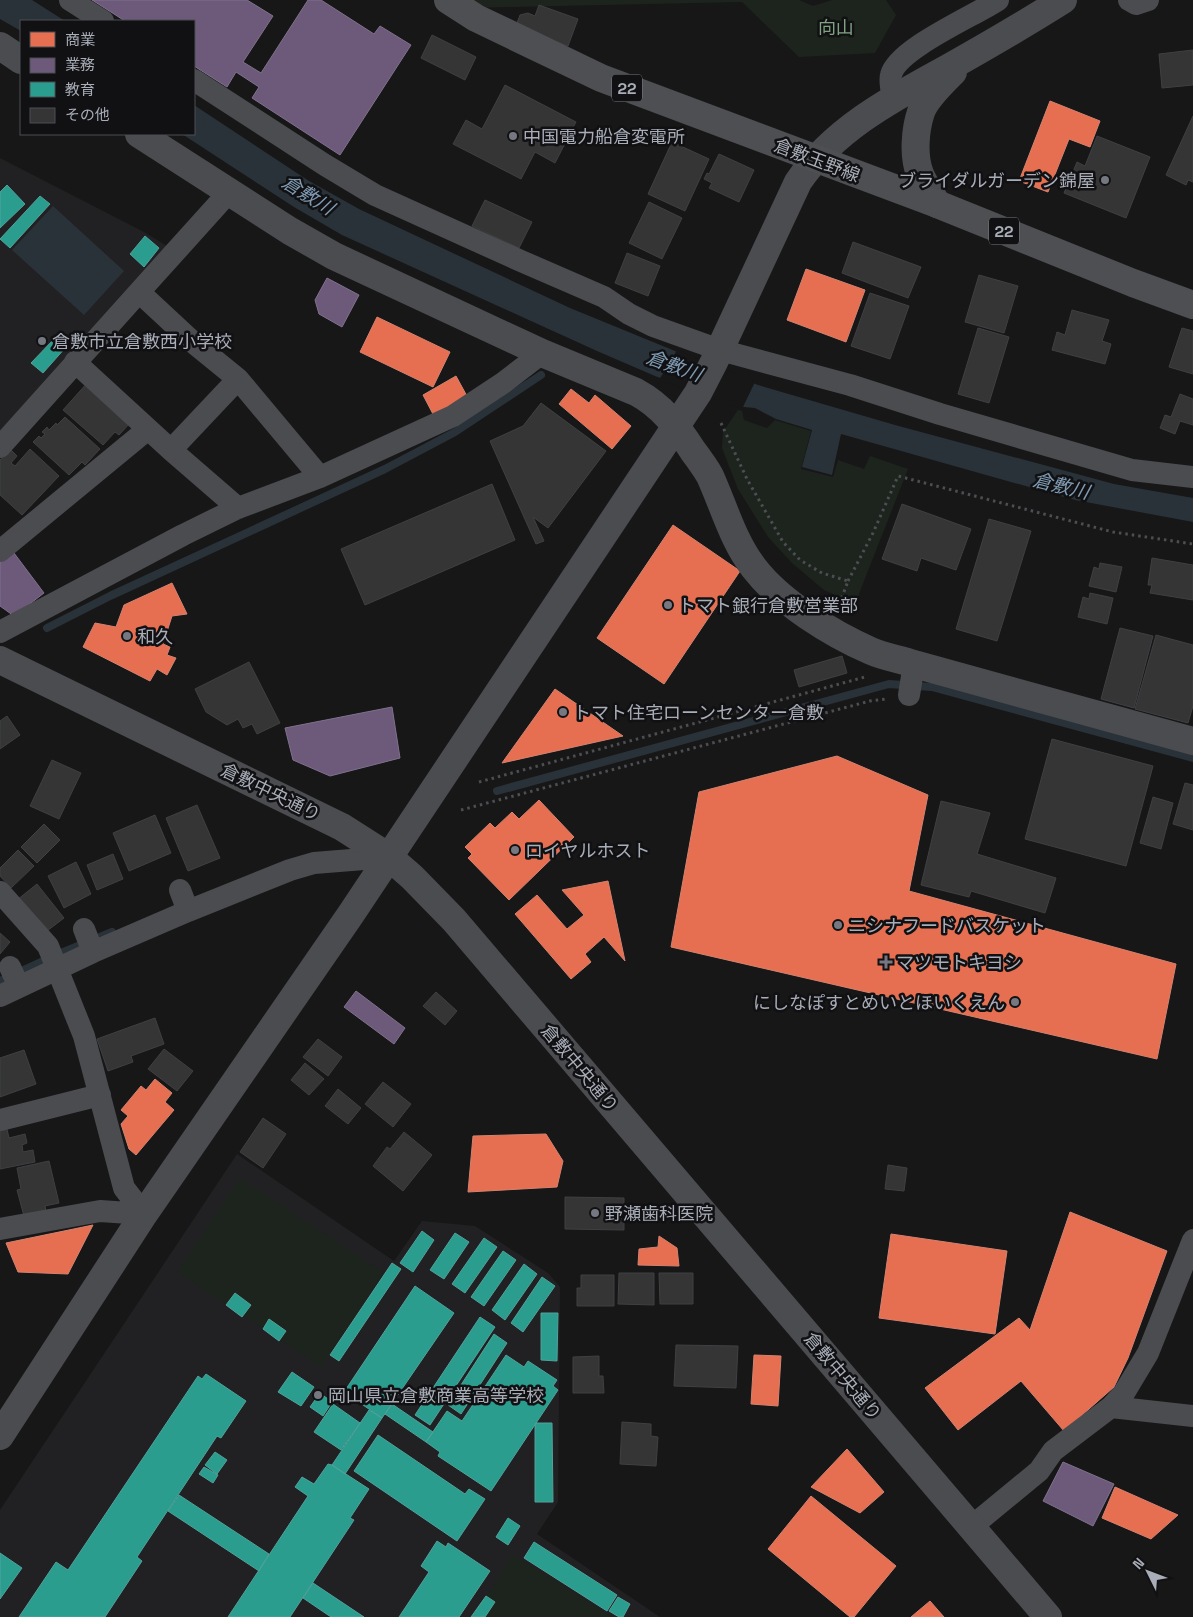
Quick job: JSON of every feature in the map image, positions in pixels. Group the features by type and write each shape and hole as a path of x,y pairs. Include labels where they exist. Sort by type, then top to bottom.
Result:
{"main road":[{"name":"倉敷玉野線","path":"448,0 476,18 601,78 937,204 1133,284 1193,305"}],"street":[{"path":"70,0 101,20"},
{"path":"893,98 890,75 897,62 934,36 998,0"},
{"path":"0,1436 144,1214 389,857 677,426 698,393 717,356 798,182 815,159 838,137 893,98 1063,0"},
{"path":"1129,0 1136,4 1148,0"},
{"path":"0,46 20,59"},
{"path":"937,204 920,174 916,155 917,134 922,111 938,87 970,55"},
{"path":"195,81 375,195 604,297 629,314 717,356 850,385 940,414 1132,470 1193,477"},
{"path":"141,135 290,231 334,256 542,353 636,392 655,404 677,426 709,475 738,543 753,567 766,582 801,610 836,632 872,651 910,677 1193,741"},
{"path":"0,447 230,191"},
{"path":"139,292 194,344 238,379 320,477"},
{"path":"0,632 174,539 238,508 320,477 453,416 503,383 542,353"},
{"path":"75,362 148,430 238,508"},
{"path":"171,450 238,379"},
{"path":"0,551 148,430"},
{"name":"倉敷中央通り","path":"0,660 342,827 389,857 412,877 454,920 1048,1617"},
{"path":"11,980 54,960 89,940 184,901 314,863 389,857"},
{"path":"0,892 48,946 84,1036 124,1188 144,1214"},
{"path":"0,1120 100,1095"},
{"path":"0,1229 100,1211 144,1214"},
{"path":"972,1527 1039,1471 1053,1451 1111,1408 1124,1393 1148,1354 1193,1240"},
{"path":"1111,1408 1193,1416"}],"path":[{"path":"721,423 747,479 783,542 800,560 822,573 848,581"},
{"path":"838,610 848,581 873,533 898,476 1113,532 1193,544"},
{"path":"480,782 873,675 910,677"},
{"path":"461,810 870,701 910,677"}],"shaded area":[{"name":"倉敷市立倉敷西小学校","path":"0,158 144,232 169,247 0,434"},
{"name":"岡山県立倉敷商業高等学校","path":"237,1154 394,1261 422,1221 475,1226 548,1273 560,1287 558,1502 537,1534 660,1617 0,1617 0,1510"}],"green space":[{"name":"向山","path":"448,0 799,0 813,6 832,0 886,0 896,15 875,53 799,57 742,2 458,8"},
{"path":"738,410 742,411 744,420 767,428 775,420 811,431 801,469 833,477 838,460 864,469 870,456 908,469 855,604 824,590 792,563 768,537 738,489 722,448 723,432"},
{"path":"240,1178 384,1273 321,1367 177,1272"},
{"path":"513,1555 613,1617 473,1617"}],"water":[{"path":"0,0 32,0 63,20 20,20 20,30 0,19"},
{"name":"倉敷川","path":"195,106 309,181 359,209 570,308 758,385 895,425 1114,484 1193,498 1193,522 1075,500 841,434 832,475 802,467 812,430 776,419 755,408 744,407 655,376 342,235 294,207 184,135 195,135"},
{"path":"53,206 124,271 84,315 12,250"}],"pier":[{"path":"677,350 755,382 742,409 659,380"}],"building: 商業":[{"path":"1050,101 1100,121 1090,147 1069,139 1048,192 1019,181"},
{"path":"806,269 865,290 846,342 787,320"},
{"path":"377,317 450,352 433,387 360,352"},
{"path":"456,376 468,398 434,416 423,395"},
{"path":"571,389 589,403 595,395 631,426 612,449 559,404"},
{"name":"トマト銀行倉敷営業部","path":"673,525 740,571 664,684 597,638"},
{"name":"和久","path":"172,583 187,614 172,616 163,644 170,647 167,655 176,658 167,675 157,669 150,681 83,647 95,623 116,627 124,605"},
{"name":"トマト住宅ローンセンター倉敷","path":"555,689 623,736 502,763"},
{"path":"837,756 928,795 909,891 1176,964 1157,1059 671,947 699,792"},
{"name":"ロイヤルホスト","path":"539,800 574,837 509,900 468,858 472,854 465,847 490,823 495,828 512,812 519,819"},
{"path":"608,881 625,961 604,937 585,954 591,962 571,979 515,914 537,895 567,929 584,915 562,890"},
{"path":"155,1079 172,1093 165,1102 174,1110 136,1155 129,1149 121,1124 128,1116 121,1110 141,1086 146,1090"},
{"path":"546,1134 563,1161 557,1187 468,1192 473,1136"},
{"path":"1070,1212 1167,1251 1128,1358 1114,1387 1064,1431 1021,1381 958,1430 925,1388 1019,1318 1030,1330"},
{"path":"93,1225 68,1274 18,1272 6,1243"},
{"path":"891,1234 1007,1251 995,1334 879,1318"},
{"path":"659,1236 677,1248 679,1266 638,1265 639,1249 658,1247"},
{"path":"754,1355 781,1356 778,1406 751,1404"},
{"path":"847,1449 884,1492 860,1513 811,1487"},
{"path":"1115,1487 1178,1515 1151,1539 1102,1518"},
{"path":"811,1496 896,1566 854,1617 850,1617 768,1549"},
{"path":"930,1601 944,1617 911,1617"}],"building: 業務":[{"path":"92,0 247,0 273,16 243,62 261,73 308,0 321,0 374,34 380,26 411,45 340,155 252,98 259,87 236,72 227,87 195,67 195,20 123,20"},
{"path":"327,278 359,295 342,327 319,314 315,300"},
{"path":"11,549 44,593 14,616 0,606 0,558"},
{"path":"392,707 400,758 330,776 293,760 285,728"},
{"path":"356,991 405,1028 394,1044 344,1007"},
{"path":"1063,1462 1114,1484 1093,1526 1043,1501"}],"building: 教育":[{"path":"7,185 25,204 0,228 0,192"},
{"path":"40,196 50,204 10,248 0,239"},
{"path":"145,236 159,248 144,267 130,254"},
{"path":"55,338 66,347 43,373 31,363"},
{"path":"422,1231 434,1240 413,1272 400,1263"},
{"path":"455,1233 469,1242 444,1279 430,1270"},
{"path":"484,1238 497,1247 465,1293 452,1284"},
{"path":"503,1251 516,1260 484,1306 471,1297"},
{"path":"392,1263 401,1269 339,1361 330,1355"},
{"path":"524,1264 537,1274 505,1320 492,1310"},
{"path":"542,1277 555,1286 523,1332 511,1323"},
{"path":"415,1286 454,1313 382,1418 344,1392"},
{"path":"235,1293 251,1305 242,1317 226,1305"},
{"path":"541,1313 558,1313 557,1361 541,1360"},
{"path":"480,1317 495,1327 430,1425 415,1415"},
{"path":"269,1319 286,1331 279,1341 263,1329"},
{"path":"494,1334 507,1343 461,1414 448,1405"},
{"path":"506,1355 524,1367 528,1361 557,1380 553,1386 558,1390 491,1491 438,1456 440,1452 426,1442 447,1411 462,1421"},
{"path":"292,1372 314,1387 301,1406 278,1392"},
{"path":"206,1374 246,1401 221,1438 217,1436 137,1557 142,1561 105,1617 19,1617 56,1562 68,1570 198,1376 202,1379"},
{"path":"320,1393 332,1402 323,1416 310,1407"},
{"path":"333,1404 360,1423 341,1450 314,1432"},
{"path":"392,1404 433,1432 426,1442 385,1414"},
{"path":"369,1410 382,1418 345,1474 332,1465"},
{"path":"536,1423 552,1423 553,1502 535,1502"},
{"path":"378,1435 465,1494 469,1489 485,1499 457,1541 354,1471"},
{"path":"215,1452 227,1460 217,1474 205,1465"},
{"path":"328,1464 369,1489 350,1518 354,1520 290,1617 228,1617 308,1496 295,1487 302,1477 314,1484"},
{"path":"204,1467 218,1475 213,1483 199,1474"},
{"path":"179,1495 269,1554 259,1571 168,1511"},
{"path":"508,1518 520,1526 508,1545 496,1537"},
{"path":"437,1541 446,1547 448,1543 490,1571 459,1617 399,1617 429,1572 421,1566"},
{"path":"534,1542 617,1595 607,1611 524,1558"},
{"path":"0,1553 22,1568 0,1599"},
{"path":"313,1583 364,1617 331,1617 303,1598"},
{"path":"486,1596 495,1602 485,1617 471,1617"},
{"path":"618,1597 630,1604 623,1617 619,1617 609,1611"}],"building: その他":[{"path":"539,5 578,19 568,46 529,32 517,23 520,15 528,13 535,16"},
{"path":"432,35 476,57 465,80 421,58"},
{"path":"1193,50 1193,85 1162,88 1159,54"},
{"name":"中国電力船倉変電所","path":"505,85 576,122 555,163 535,152 521,179 453,144 466,120 482,129"},
{"path":"1193,116 1193,182 1188,180 1186,185 1166,175"},
{"name":"ブライダルガーデン錦屋","path":"1097,136 1150,157 1126,218 1064,193 1077,162 1085,166"},
{"path":"672,142 709,159 685,211 648,194"},
{"path":"719,154 754,170 739,202 709,188 712,183 704,179 707,173 709,174"},
{"path":"485,200 532,222 519,248 472,226"},
{"path":"649,202 682,218 662,259 629,243"},
{"path":"853,242 921,267 908,298 842,273"},
{"path":"627,253 660,266 648,296 615,283"},
{"path":"979,275 1018,286 1004,333 965,322"},
{"path":"870,293 909,306 890,359 851,346"},
{"path":"1072,310 1109,320 1102,341 1111,344 1105,364 1052,350 1057,332 1065,335"},
{"path":"978,328 1009,337 989,403 958,394"},
{"path":"1182,328 1193,331 1193,374 1169,367"},
{"path":"89,381 130,423 119,435 115,432 103,445 63,410"},
{"path":"1180,394 1193,399 1193,425 1180,421 1175,434 1160,428 1165,415 1171,417"},
{"path":"541,403 606,451 548,528 533,517 544,541 536,544 490,441 523,426"},
{"path":"65,417 100,449 85,465 82,462 69,475 33,442 39,436 41,438 45,434 42,432 47,427 49,430"},
{"path":"10,449 17,456 11,463 15,466 30,449 59,476 22,515 0,495 0,460"},
{"path":"492,484 515,540 365,605 341,549"},
{"path":"902,504 971,529 956,570 921,558 917,571 882,559"},
{"path":"989,519 1031,531 997,641 956,629"},
{"path":"1152,558 1193,565 1193,600 1150,593 1152,585 1148,585"},
{"path":"1100,563 1122,567 1116,592 1089,586 1094,567 1099,569"},
{"path":"1090,593 1113,598 1107,624 1078,617 1083,597 1089,599"},
{"path":"1120,628 1153,636 1134,708 1101,699"},
{"path":"1156,635 1193,645 1193,706 1188,723 1135,709"},
{"path":"842,656 847,673 799,687 794,670"},
{"path":"249,662 280,723 257,734 252,724 243,728 238,719 227,725 206,712 195,689"},
{"path":"7,716 20,735 0,749 0,721"},
{"path":"1052,739 1153,766 1126,866 1025,839"},
{"path":"52,760 81,773 59,819 30,806"},
{"path":"1185,783 1193,785 1193,830 1173,824"},
{"path":"1153,797 1173,803 1161,849 1140,843"},
{"path":"941,801 990,813 977,854 1056,878 1045,913 971,891 969,897 921,885"},
{"path":"197,805 220,858 188,871 166,818"},
{"path":"155,815 171,853 129,871 113,833"},
{"path":"44,824 60,840 37,863 21,847"},
{"path":"18,850 34,866 11,888 0,876 0,868"},
{"path":"113,854 123,879 97,890 87,865"},
{"path":"76,862 91,894 64,908 48,876"},
{"path":"37,884 64,918 43,934 17,900"},
{"path":"0,933 10,942 0,954"},
{"path":"436,992 457,1011 445,1025 423,1006"},
{"path":"155,1018 164,1044 131,1056 133,1062 108,1071 97,1039"},
{"path":"318,1039 342,1057 328,1076 303,1057"},
{"path":"164,1049 193,1071 177,1091 148,1069"},
{"path":"24,1050 36,1084 0,1097 0,1058"},
{"path":"305,1063 324,1079 309,1095 291,1080"},
{"path":"383,1082 411,1104 393,1127 365,1104"},
{"path":"338,1089 361,1108 348,1124 325,1106"},
{"path":"263,1118 286,1134 263,1168 240,1152"},
{"path":"6,1125 9,1138 25,1134 27,1143 22,1145 23,1152 33,1150 35,1162 0,1169 0,1126"},
{"path":"404,1132 432,1155 403,1191 373,1166 387,1147 390,1149"},
{"path":"49,1161 59,1203 45,1206 46,1211 24,1216 17,1190 21,1189 17,1168"},
{"path":"888,1165 907,1168 904,1191 885,1189"},
{"name":"野瀬歯科医院","path":"565,1197 624,1198 624,1230 565,1229"},
{"path":"619,1273 654,1273 654,1305 618,1304"},
{"path":"659,1273 693,1273 693,1304 660,1304"},
{"path":"581,1275 614,1275 614,1306 577,1306 577,1288 581,1288"},
{"path":"676,1345 738,1346 736,1388 674,1386"},
{"path":"599,1356 599,1376 603,1376 604,1393 573,1393 573,1357"},
{"path":"622,1422 651,1424 651,1436 658,1437 656,1466 620,1464"}],"waterway":[{"path":"47,628 110,596 385,469 455,432 541,375"},
{"path":"497,791 889,684 932,687 1193,758"},
{"path":"0,981 112,932"}],"place":[{"name":"中国電力船倉変電所","path":"513,136"},
{"name":"ブライダルガーデン錦屋","path":"1105,180"},
{"name":"倉敷市立倉敷西小学校","path":"42,341"},
{"name":"トマト銀行倉敷営業部","path":"668,605"},
{"name":"和久","path":"127,636"},
{"name":"トマト住宅ローンセンター倉敷","path":"563,712"},
{"name":"ロイヤルホスト","path":"515,850"},
{"name":"ニシナフードバスケット","path":"838,925"},
{"name":"マツモトキヨシ","path":"886,962"},
{"name":"にしなぽすとめいとほいくえん","path":"1015,1002"},
{"name":"野瀬歯科医院","path":"595,1213"},
{"name":"岡山県立倉敷商業高等学校","path":"318,1395"}]}
